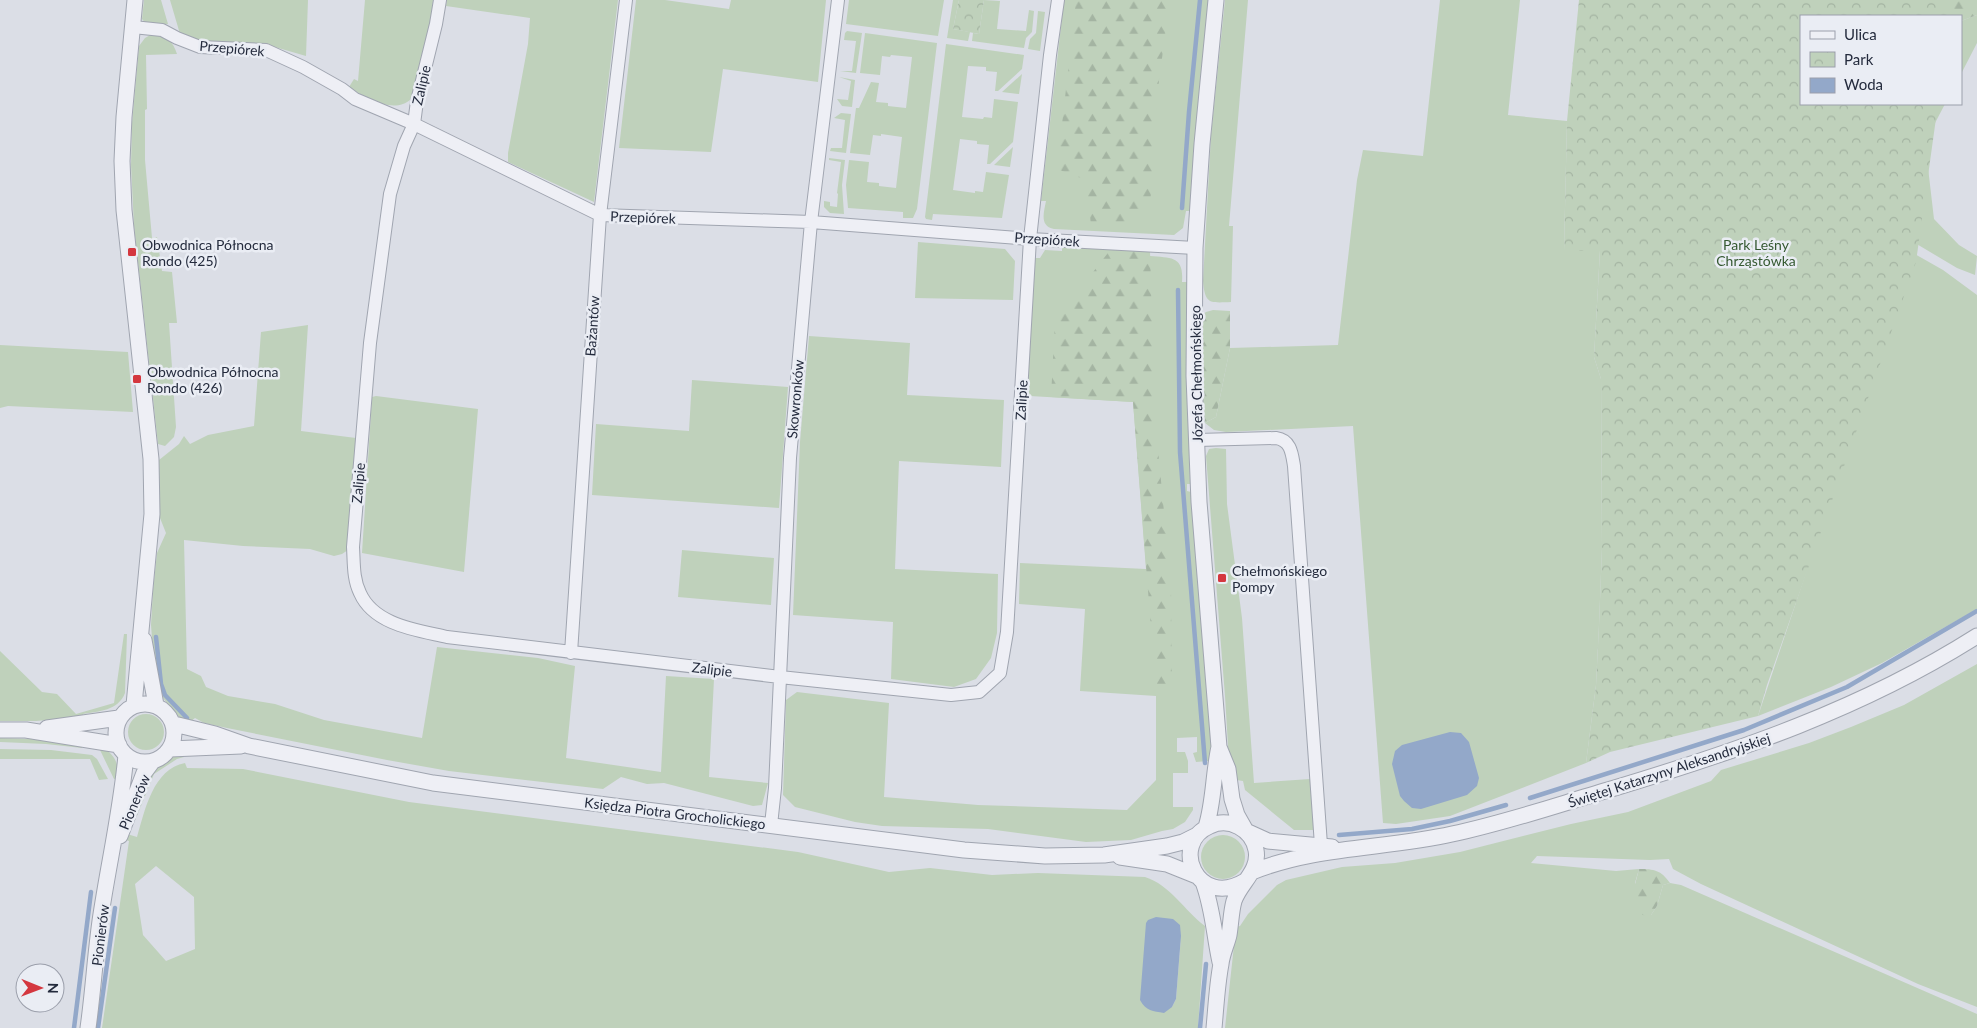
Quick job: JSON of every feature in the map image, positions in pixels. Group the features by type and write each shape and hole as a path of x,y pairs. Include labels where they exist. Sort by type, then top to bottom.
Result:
{"street":[{"path":"134,705 152,514 151,459 124,210 122,162 124,117 136,0"},
{"name":"Zalipie","path":"440,0 436,24 416,102 414,124 404,146 390,194 370,343 353,547 354,574 360,594 373,612 401,625 447,638 951,695 979,692 1000,673 1007,632 1030,239 1050,55 1058,0"},
{"name":"Bażantów","path":"571,652 600,216 626,0"},
{"name":"Skowronków","path":"771,825 774,800 790,458 811,222 838,0"},
{"name":"Józefa Chełmońskiego","path":"1202,831 1209,816 1219,747 1202,548 1194,376 1195,248 1202,144 1216,0"},
{"name":"Przepiórek","path":"133,27 162,30 200,47 266,50 303,67 342,89 355,99 414,124 600,216 811,222 1030,239 1195,248"},
{"path":"1197,440 1276,438 1286,442 1291,451 1294,466 1322,845"},
{"path":"142,632 156,705"},
{"name":"Świętej Katarzyny Aleksandryjskiej","path":"1249,876 1268,865 1344,849 1419,841 1454,834 1522,816 1722,755 1783,733 1848,706 1909,676 1977,636"},
{"path":"144,703 156,705 163,708 174,724 175,733 170,749 153,761 134,760 122,750 116,738 116,728 120,718 126,710 134,705 144,703"},
{"path":"0,730 26,730 120,718"},
{"name":"Księdza Piotra Grocholickiego","path":"174,724 215,734 249,746 433,783 1004,854 1104,855 1167,864 1200,879"},
{"path":"26,730 122,750"},
{"name":"Księdza Piotra Grocholickiego","path":"170,749 249,746"},
{"name":"Józefa Chełmońskiego","path":"1219,747 1228,769 1232,799 1237,815 1246,832"},
{"name":"Pionerów","path":"115,843 122,750"},
{"name":"Pionerów","path":"115,843 123,830 144,773 153,761"},
{"path":"1214,1028 1220,964 1229,934 1234,900 1256,862 1253,840 1237,825 1227,822 1216,823 1202,831 1192,844 1190,855 1192,866 1200,879 1212,912 1213,932 1220,964"},
{"name":"Księdza Piotra Grocholickiego","path":"1104,855 1183,842 1202,831"},
{"name":"Świętej Katarzyny Aleksandryjskiej","path":"1246,832 1268,841 1322,845 1344,849"},
{"name":"Pionierów","path":"88,1028 100,921 115,843"},
{"path":"1200,879 1215,888 1225,889 1236,886 1249,876"}],"green space":[{"path":"144,0 161,0 168,24 147,25 142,19"},
{"path":"170,0 308,0 306,56 261,43 203,45 180,34"},
{"path":"365,0 433,0 431,23 411,99 404,104 388,105 380,103 363,96 349,87 354,79 358,81"},
{"path":"447,0 618,0 594,202 508,162 508,153 528,44 530,18 446,6"},
{"path":"636,0 665,0 729,9 731,0 826,0 818,82 723,69 711,152 619,148"},
{"path":"849,0 944,0 938,36 846,24"},
{"path":"953,0 959,0 953,29 970,32 968,41 947,38"},
{"path":"959,0 984,0 979,34 953,29"},
{"path":"984,0 1000,1 997,29 1026,31 1029,10 1034,11 1032,32 1026,38 1024,48 972,41 973,33 979,34"},
{"path":"1064,0 1209,0 1190,211 1186,211 1183,228 1174,235 1054,229 1044,222 1046,201 1041,201"},
{"path":"1076,0 1170,0 1159,80 1150,206 1128,226 1091,225 1086,180 1057,169"},
{"path":"1225,0 1248,0 1229,226 1233,226 1231,302 1213,302 1205,294 1203,281 1211,135"},
{"path":"1440,0 1520,0 1508,115 1567,121 1564,250 1600,250 1594,357 1601,379 1602,548 1596,685 1586,763 1450,816 1396,824 1383,823 1353,426 1226,432 1214,430 1205,423 1216,417 1230,348 1338,345 1357,180 1363,150 1423,156"},
{"name":"Park Leśny Chrząstówka","path":"1579,0 1952,0 1950,15 1800,15 1800,105 1938,105 1916,262 1767,685 1758,716 1610,752 1586,763 1596,685 1602,548 1601,379 1594,357 1600,251 1564,251 1567,121"},
{"path":"1870,0 1977,0 1977,15 1962,21 1962,15 1935,15"},
{"path":"1038,11 1045,12 1040,51 1028,49 1030,39 1036,33"},
{"path":"1977,15 1977,43 1962,72 1962,21"},
{"path":"847,31 862,33 856,73 840,71 852,71 856,41 844,40"},
{"path":"865,33 937,43 917,209 913,218 903,218 903,212 848,208 846,185 849,160 869,162 867,182 896,188 902,137 881,134 881,136 873,135 870,155 850,153 856,108 859,108 871,82 879,83 876,102 888,103 888,106 906,108 912,57 882,56 880,75 860,73"},
{"path":"152,34 168,40 177,54 146,55 147,109 145,110 145,160 152,238 157,237 162,271 172,272 177,323 169,323 176,427 174,437 165,446 158,444 134,226 131,165 132,123 139,46 145,38"},
{"path":"946,44 1024,55 1022,69 998,91 995,91 997,72 986,71 986,67 968,66 962,117 992,118 994,99 1018,102 1013,142 990,164 987,164 989,145 960,139 953,190 975,193 975,191 983,192 986,172 1009,175 1002,218 933,214 932,220 925,217"},
{"path":"1022,74 1019,94 1002,92"},
{"path":"839,77 855,80 852,107 842,106 837,99 848,100 851,81"},
{"path":"1818,105 1944,105 1925,142 1934,219 1959,245 1977,256 1975,275 1957,268 1873,218"},
{"path":"841,113 851,114 846,153 830,151 831,148 842,148 845,120 834,118"},
{"path":"1013,147 1010,167 994,165"},
{"path":"829,158 845,160 842,185 844,214 830,213 824,207 824,201 830,202 830,206 837,207 841,162 829,160"},
{"path":"918,242 1005,249 1015,261 1013,300 915,298"},
{"path":"1062,246 1150,251 1150,256 1170,258 1179,263 1182,282 1187,282 1190,484 1187,484 1187,491 1191,492 1213,752 1208,761 1196,762 1193,753 1197,752 1197,737 1177,738 1177,752 1185,752 1188,761 1188,773 1173,773 1173,807 1193,807 1193,810 1185,822 1173,829 1131,840 1086,842 988,829 882,826 855,822 795,807 783,795 786,700 797,692 889,703 884,797 978,805 1127,810 1156,780 1156,696 1080,691 1085,609 1019,604 1020,563 1146,569 1133,402 1030,396 1024,389 1035,258 1040,258 1045,250 1062,251"},
{"path":"1111,249 1150,251 1155,418 1171,585 1172,691 1156,691 1133,402 1051,397 1055,321"},
{"path":"1913,253 1943,270 1977,295 1977,609 1882,663 1831,687 1758,716"},
{"path":"1213,310 1230,311 1230,348 1216,417 1205,423 1202,416 1200,317 1206,312"},
{"path":"308,325 301,431 356,438 348,550 334,556 310,549 243,546 184,540 187,669 201,676 206,687 228,696 275,704 324,720 422,738 437,647 538,658 575,666 566,758 661,772 666,676 714,679 709,777 768,783 762,805 753,806 664,783 647,784 621,777 603,789 449,771 227,728 204,723 195,718 190,722 180,718 163,698 153,652 151,625 157,553 166,533 160,518 159,460 179,444 184,436 190,444 208,435 254,426 261,332"},
{"path":"809,336 910,343 907,395 1004,400 1001,467 899,461 895,569 998,574 997,633 991,658 976,679 954,687 891,679 893,622 793,615 800,442"},
{"path":"0,345 128,352 133,412 8,406 0,408"},
{"path":"692,380 788,387 779,508 592,495 596,424 689,431"},
{"path":"372,397 478,409 464,572 362,553"},
{"path":"1209,449 1226,449 1227,504 1242,618 1254,783 1310,779 1314,830 1294,830 1245,790 1243,781 1230,779 1206,456"},
{"path":"682,550 774,558 771,605 678,597"},
{"path":"124,634 127,634 125,693 122,699 113,707 83,714 83,717 36,721 0,721 0,651 42,692 57,694 76,714 114,703"},
{"path":"1977,664 1977,1007 1918,984 1701,884 1673,869 1669,859 1537,856 1531,863 1616,871 1639,869 1635,883 1651,915 1657,906 1663,885 1670,883 1681,885 1977,1014 1977,1028 1225,1028 1236,927 1240,926 1248,914 1277,885 1286,880 1342,867 1395,863 1460,852 1571,824 1628,812 1711,781 1721,770 1809,743 1904,705"},
{"path":"146,714 159,719 164,732 159,745 146,750 133,745 128,732 133,719"},
{"path":"0,738 82,744 82,748 0,742"},
{"path":"100,746 115,759 119,778 114,779 100,750"},
{"path":"0,749 51,750 92,755 97,759 108,779 99,780 90,759 0,759"},
{"path":"184,752 184,757 177,759 154,774 137,816 132,818 154,768 177,754"},
{"path":"185,763 187,768 243,769 409,802 798,852 889,872 930,868 992,875 1038,873 1145,877 1162,886 1205,926 1198,1028 102,1028 129,841 125,840 127,834 137,837 152,792 165,773","holes":["156,866 194,897 195,949 166,961 143,935 135,884","1181,936 1176,999 1172,1007"]},
{"path":"1219,835 1227,835 1239,841 1245,857 1239,873 1227,879 1219,879 1207,873 1201,861 1201,853 1207,841"},
{"path":"1639,869 1657,871 1670,883 1663,885 1657,906 1651,915 1645,916 1636,911 1632,896"}],"water":[{"path":"1450,732 1461,733 1469,742 1479,778 1477,786 1467,795 1421,809 1412,808 1400,796 1392,764 1395,751 1402,745"},
{"path":"1156,917 1173,919 1180,925 1181,936 1176,999 1172,1007 1164,1013 1147,1008 1140,1000 1146,923 1148,920"}],"waterway":[{"path":"1182,208 1200,0"},
{"path":"1178,290 1180,452 1205,763"},
{"path":"1530,798 1744,730 1847,687 1977,611"},
{"path":"156,637 161,684 165,695 187,718"},
{"path":"1339,835 1412,829 1450,821 1506,805"},
{"path":"74,1028 91,892"},
{"path":"98,1028 115,908"},
{"path":"1200,1028 1206,964"}],"place":[{"name":"Obwodnica Północna Rondo (425)","path":"132,252"},
{"name":"Obwodnica Północna Rondo (426)","path":"137,379"},
{"name":"Chełmońskiego Pompy","path":"1222,578"}]}
